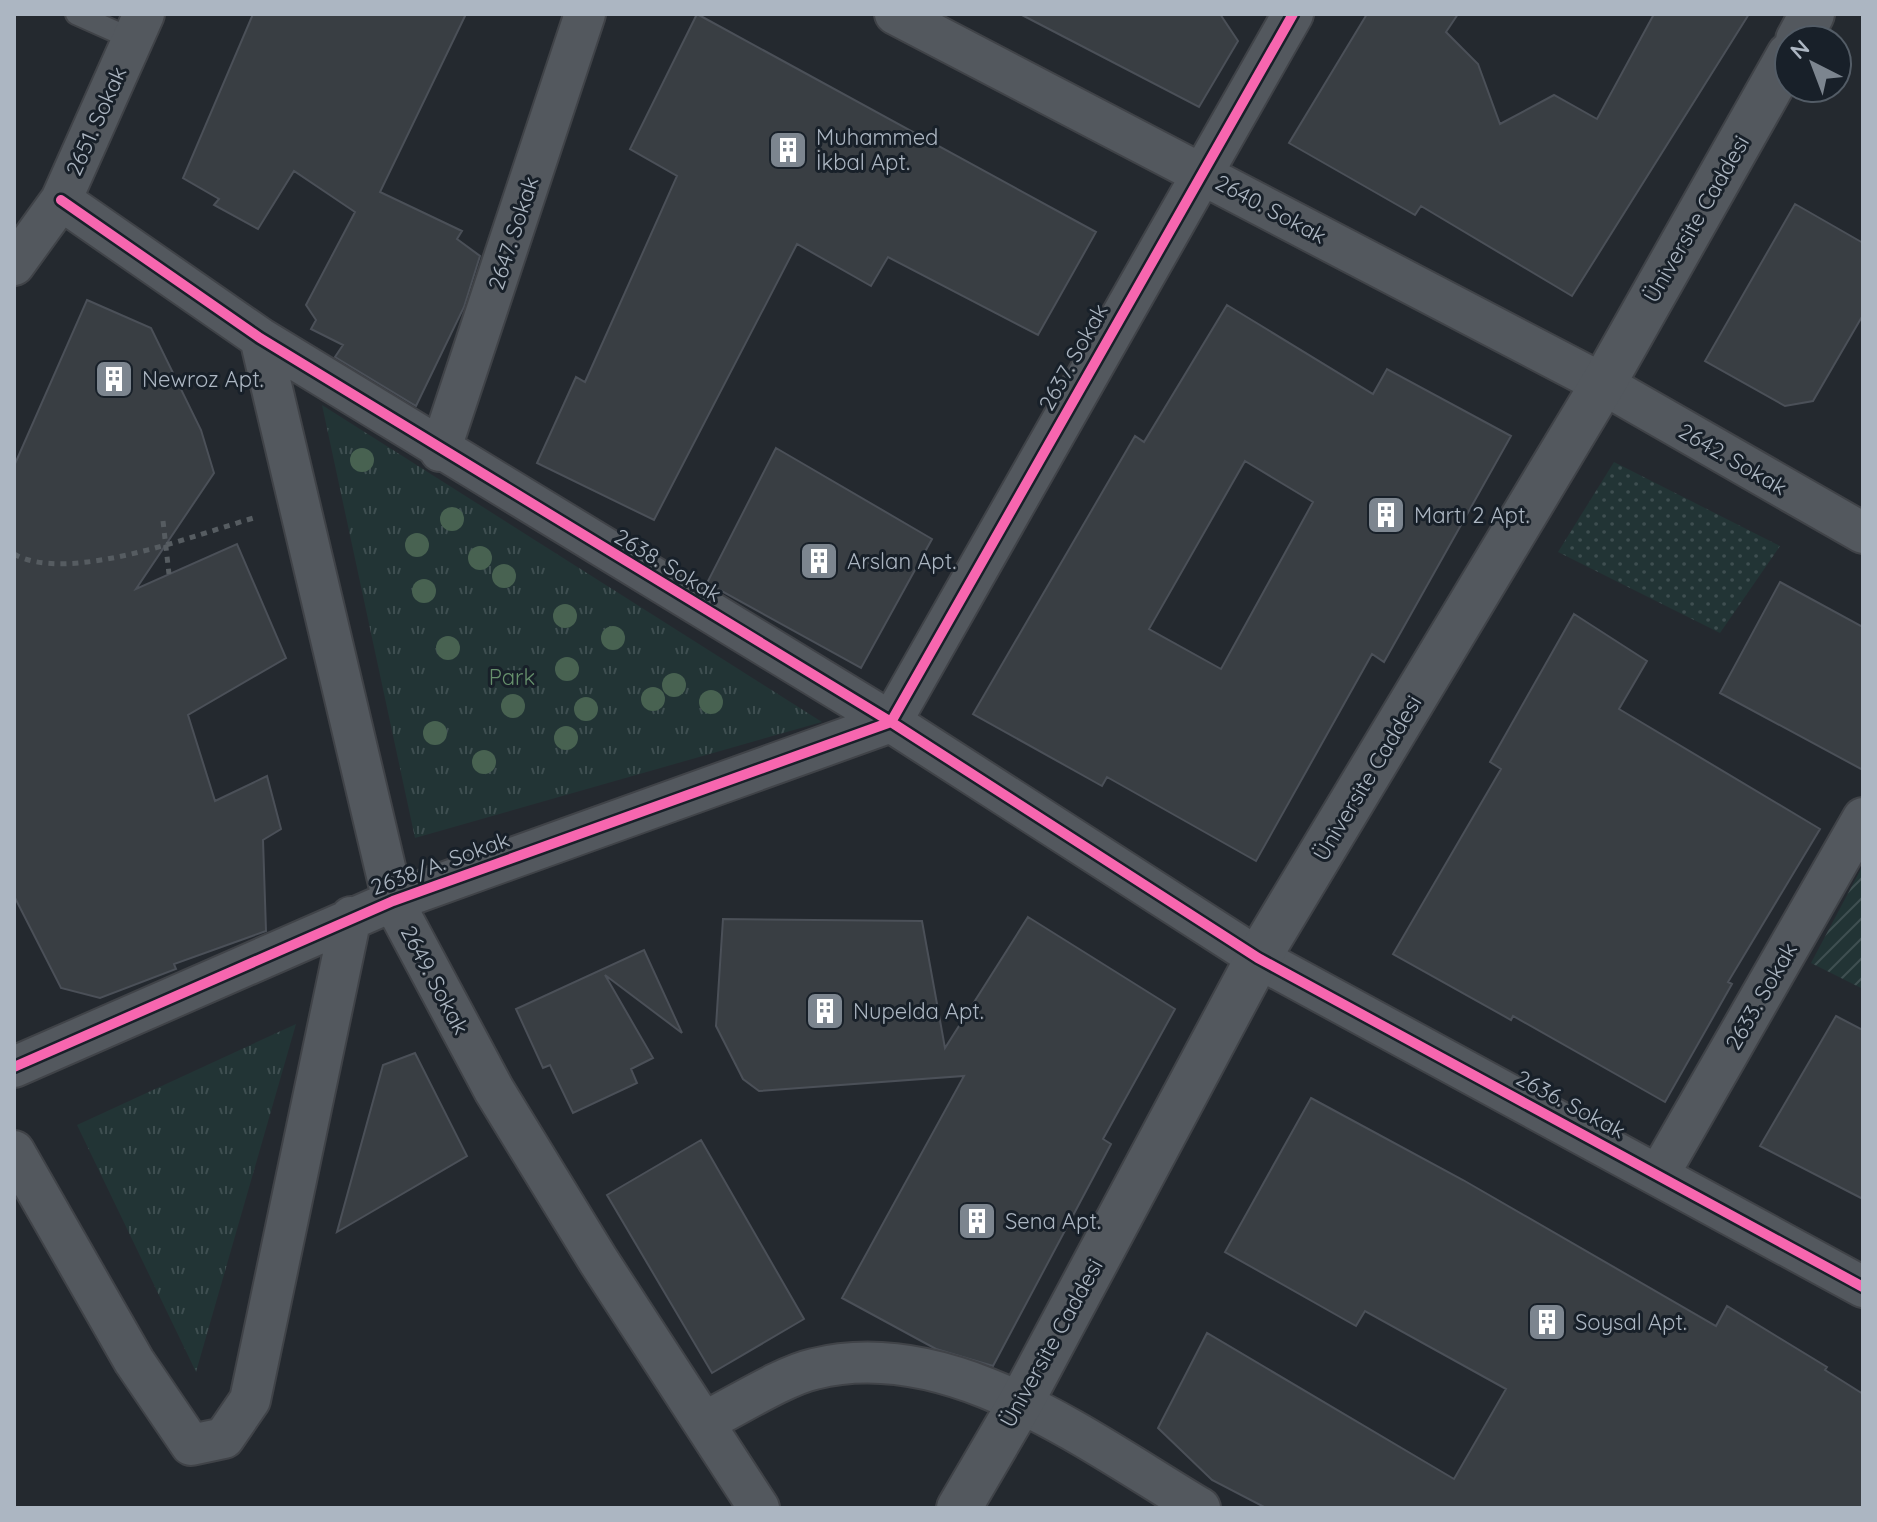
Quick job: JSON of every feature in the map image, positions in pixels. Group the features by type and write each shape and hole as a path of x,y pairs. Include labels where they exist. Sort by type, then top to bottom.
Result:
{"street":[{"name":"2647. Sokak","path":"440,451 585,14"},
{"name":"2637. Sokak","path":"891,722 1200,172 1293,14"},
{"name":"2640. Sokak","path":"905,16 1603,384"},
{"name":"2651. Sokak","path":"14,265 61,200 138,27"},
{"name":"Üniversite Caddesi","path":"959,1508 1021,1402 1258,958 1603,384 1773,83"},
{"name":"2638. Sokak","path":"61,200 260,338 440,451 891,722 1258,958"},
{"name":"2649. Sokak","path":"260,338 393,901 494,1090 598,1260 759,1508"},
{"name":"2642. Sokak","path":"1603,384 1863,533"},
{"name":"2638/A. Sokak","path":"19,1052 393,901 891,722"},
{"name":"2633. Sokak","path":"1659,1174 1863,818"},
{"path":"14,1151 134,1361 191,1445 224,1438 250,1400 351,917"},
{"name":"2636. Sokak","path":"1258,958 1863,1287"},
{"path":"704,1422 812,1369 858,1363 933,1370 1021,1402 1200,1508"}],"lane":[{"path":"76,14 138,27"}],"path":[{"path":"14,554 29,563 93,563 300,505"},
{"path":"163,521 168,543 169,574"}],"green space":[{"name":"Park","path":"322,405 822,722 415,838"},
{"path":"1614,462 1780,546 1720,633 1558,552"},
{"path":"1863,865 1863,989 1811,963"},
{"path":"296,1024 196,1372 77,1125"}],"building":[{"path":"253,14 466,14 380,192 462,231 457,239 480,256 464,307 416,406 335,357 343,345 311,329 316,320 306,305 355,212 294,171 258,229 214,205 219,199 183,178"},
{"path":"697,14 1096,232 1038,335 888,257 871,286 797,244 654,520 537,463 576,377 585,382 677,176 630,149"},
{"path":"1020,14 1220,14 1238,41 1199,107"},
{"path":"1367,14 1458,14 1446,32 1478,64 1500,124 1554,95 1597,119 1654,14 1749,14 1572,296 1421,206 1415,215 1289,143"},
{"path":"1795,204 1863,243 1863,315 1813,401 1785,406 1705,361"},
{"path":"87,300 151,328 201,430 214,473 136,589 237,544 286,658 188,715 215,801 267,776 281,829 263,840 266,931 174,964 176,969 100,998 61,988 14,896 14,466"},
{"path":"1227,305 1373,394 1387,369 1511,436 1384,662 1372,654 1256,861 1107,777 1102,786 973,714 1135,436 1144,442","holes":["1245,461 1313,502 1221,669 1149,629"]},
{"name":"Arslan Apt.","path":"776,448 932,539 861,668 707,583"},
{"path":"1780,582 1863,627 1863,770 1720,693"},
{"path":"1574,614 1647,661 1619,709 1820,829 1728,982 1732,984 1665,1102 1513,1016 1511,1020 1393,954 1501,769 1490,762"},
{"path":"1028,917 1175,1009 1103,1139 1111,1144 993,1366 936,1349 842,1298 964,1076 759,1091 743,1079 716,1026 723,919 922,921 945,1048"},
{"path":"644,950 682,1033 605,975 653,1058 631,1069 637,1083 573,1113 550,1065 543,1068 516,1009"},
{"path":"1836,1016 1863,1030 1863,1199 1760,1146"},
{"path":"415,1053 467,1156 337,1232 383,1065"},
{"path":"1311,1098 1463,1180 1716,1326 1727,1306 1827,1367 1825,1370 1863,1394 1863,1508 1266,1508 1212,1480 1158,1428 1207,1333 1454,1479 1506,1389 1365,1311 1356,1326 1225,1252"},
{"path":"701,1140 804,1319 712,1373 607,1195"}],"cycle path":[{"path":"14,1067 393,901 891,722 1293,14"},
{"path":"61,200 260,338 891,722 1258,958 1863,1287"}],"place":[{"name":"Muhammed İkbal Apt.","path":"788,150"},
{"name":"Newroz Apt.","path":"114,379"},
{"name":"Martı 2 Apt.","path":"1386,515"},
{"name":"Arslan Apt.","path":"819,561"},
{"name":"Nupelda Apt.","path":"825,1011"},
{"name":"Sena Apt.","path":"977,1221"},
{"name":"Soysal Apt.","path":"1547,1322"}]}
